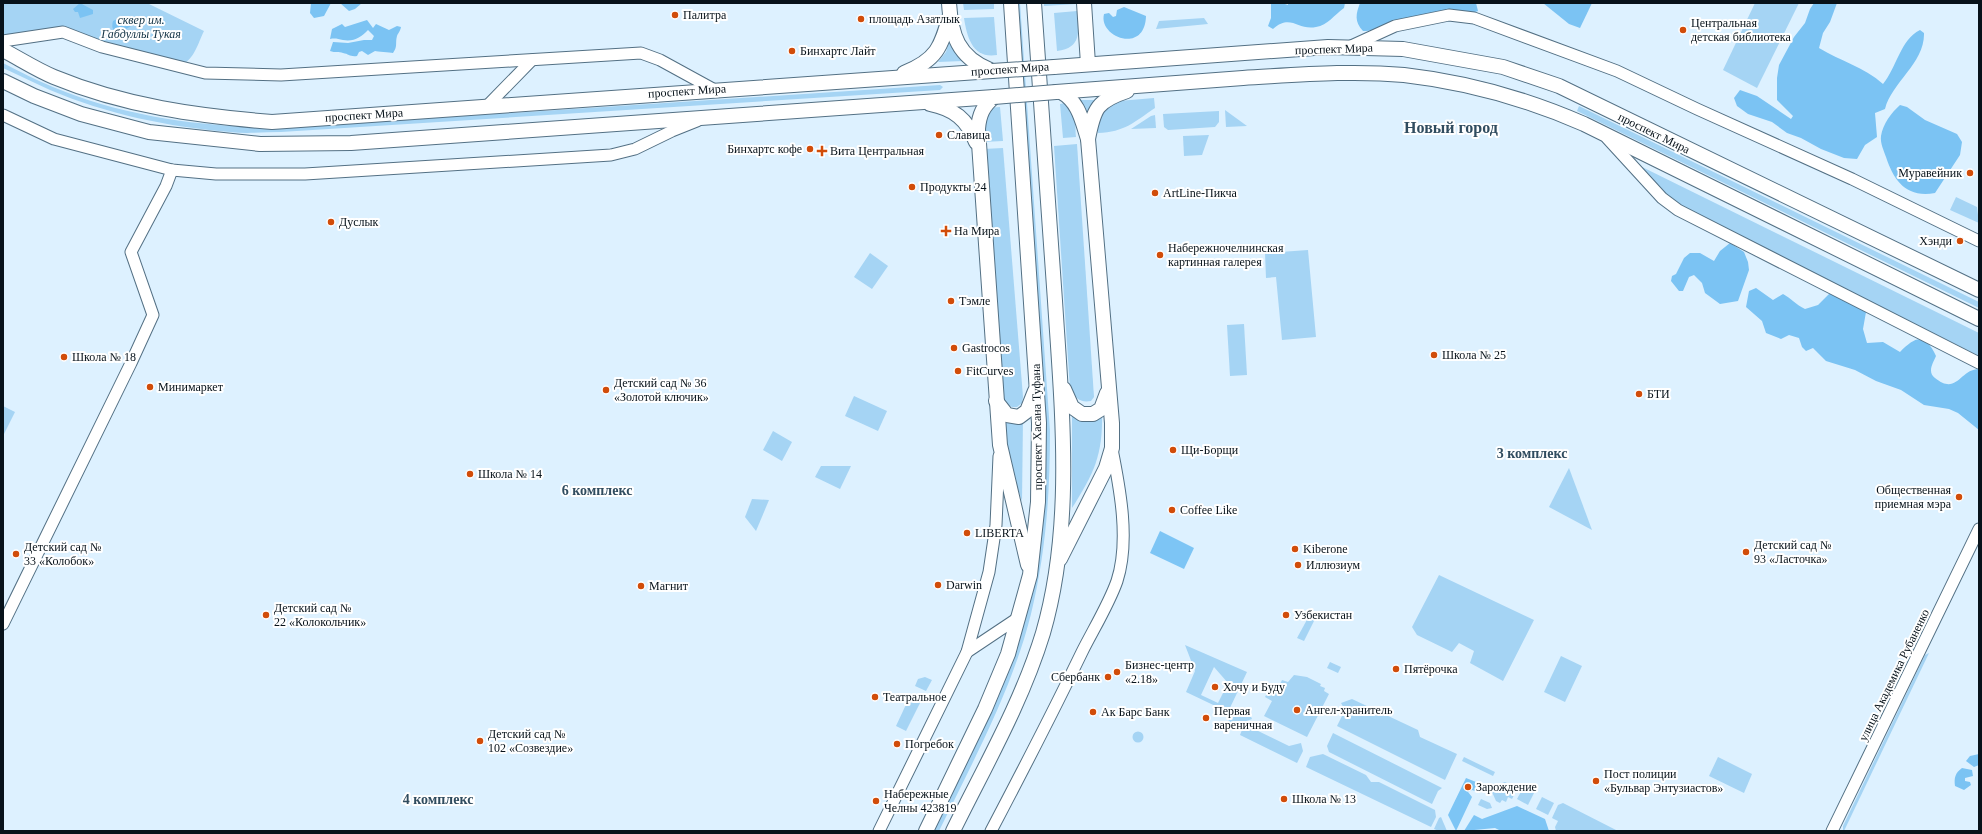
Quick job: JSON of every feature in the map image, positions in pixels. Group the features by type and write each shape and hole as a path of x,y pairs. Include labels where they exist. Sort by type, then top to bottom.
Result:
{"main road":[{"name":"проспект Хасана Туфана","path":"926,831 985,709 1008,654 1030,575 1038,502 1039,424 1037,384 1011,3"},
{"name":"проспект Хасана Туфана","path":"953,831 1021,692 1043,632 1056,566 1062,501 1063,422 1034,3"},
{"path":"1084,3 1088,64"},
{"path":"949,9 956,39 961,49 967,57 977,64 992,71"},
{"path":"890,78 924,64 933,56 943,41 949,9"},
{"name":"проспект Мира","path":"3,50 53,77 106,96 152,106 229,118 272,122 713,89 1349,46 1403,49 1503,67 1559,86 1979,290"},
{"name":"проспект Мира","path":"3,82 81,114 149,132 260,144 351,143 723,115 1338,73 1404,75 1455,83 1501,94 1544,107 1603,134 1979,319"},
{"path":"1056,566 1106,468 1112,448 1112,423 1108,391 1088,139 1091,122 1096,110 1103,101 1144,86"},
{"path":"1059,92 1067,95 1076,105 1088,139"},
{"path":"994,96 986,103 978,120 978,146 996,401 1000,445 1030,575"},
{"path":"920,102 940,106 958,114 969,126 978,146"},
{"path":"1060,382 1072,407 1082,414 1093,414 1101,409 1108,391"},
{"path":"996,401 1007,415 1019,417 1027,411 1037,384"}],"street":[{"path":"1349,46 1395,26 1449,15 1474,18 1617,71 1852,179 1979,241"},
{"path":"3,42 63,32 102,47 174,67 205,73 281,75 640,53 660,60 713,89"},
{"path":"486,107 532,60"},
{"path":"3,115 54,139 172,170 216,174 305,174 611,155 636,150 694,122 723,115"},
{"path":"1603,134 1662,198 1678,210 1979,363"},
{"path":"3,624 131,363 152,315 131,252 166,186 172,170"},
{"path":"879,831 967,652 989,572 996,525 1000,445"},
{"path":"991,831 1064,692 1117,581 1121,560 1123,532 1119,486 1112,448"},
{"name":"улица Академика Рубаненко","path":"1832,831 1979,529"},
{"path":"967,652 1018,618"}],"green space":[{"name":"сквер им. Габдуллы Тукая","path":"3,3 147,3 204,31 192,56 185,63 180,65 65,29 9,37 3,34"},
{"path":"963,3 994,3 994,9 964,10"},
{"path":"1017,3 1020,3 1050,431 1048,500 1044,545 1031,614 1023,642 1003,698 939,831 933,831 1016,648 1027,613 1037,562 1045,493 1044,398"},
{"path":"1044,3 1076,3 1076,4 1044,6"},
{"path":"1755,3 1799,3 1757,88 1723,70"},
{"path":"1077,11 1078,32 1075,42 1065,49 1057,51 1054,13"},
{"path":"994,17 997,55 982,54 969,40 964,18"},
{"path":"1204,18 1208,24 1156,29 1159,21"},
{"path":"950,39 963,61 938,62 946,52"},
{"path":"3,63 47,84 80,97 136,113 223,125 282,128 940,85 943,87 940,90 281,132 243,133 184,127 115,113 50,90 3,68"},
{"path":"1154,98 1155,108 1135,122 1115,131 1098,133 1098,121 1102,110 1119,101"},
{"path":"1078,100 1096,100 1088,112 1084,112"},
{"path":"1065,103 1072,110 1076,137 1063,138 1060,104"},
{"path":"1579,106 1979,302 1979,308 1577,111"},
{"path":"1000,107 1003,141 983,142 982,121 989,108"},
{"path":"1225,110 1247,126 1226,127"},
{"path":"1219,111 1219,122 1215,127 1168,130 1164,127 1163,114"},
{"path":"1155,115 1156,128 1131,129 1151,116"},
{"path":"1209,135 1202,155 1184,156 1183,136"},
{"path":"1077,144 1094,397 1091,401 1078,399 1070,389 1054,146"},
{"path":"1003,148 1023,397 1022,403 1017,407 1012,407 1004,402 983,149"},
{"path":"1636,164 1979,333 1979,356 1674,204"},
{"path":"1956,197 1977,207 1979,223 1950,210"},
{"path":"1308,250 1316,337 1282,340 1276,277 1266,278 1265,253"},
{"path":"870,253 888,266 872,289 854,277"},
{"path":"1244,324 1247,375 1230,376 1227,325"},
{"path":"854,396 887,411 878,431 845,416"},
{"path":"3,406 15,412 3,436"},
{"path":"1072,413 1102,413 1102,428 1101,441 1096,463 1072,508"},
{"path":"1023,418 1022,501 1003,446 1005,419"},
{"path":"773,431 792,442 782,461 763,450"},
{"path":"821,466 851,466 840,489 815,477"},
{"path":"1569,468 1592,530 1549,507"},
{"path":"752,499 769,500 756,531 745,517"},
{"path":"1439,575 1534,620 1503,681 1470,663 1474,651 1459,643 1452,652 1417,635 1412,627"},
{"path":"1309,616 1315,619 1304,641 1297,638"},
{"path":"1185,645 1247,672 1228,712 1186,692 1195,671","holes":["1214,667 1228,683 1218,703 1201,695"]},
{"path":"1929,653 1843,831 1843,826 1925,655"},
{"path":"1561,656 1582,666 1565,702 1544,692"},
{"path":"1330,662 1341,667 1338,673 1327,668"},
{"path":"1294,675 1307,677 1321,684 1320,686 1325,688 1324,691 1329,694 1307,737 1264,716 1272,701 1265,697 1268,691 1275,694 1282,680 1288,682"},
{"path":"925,677 932,680 926,691 915,686 918,679"},
{"path":"910,696 921,701 906,731 896,726"},
{"path":"1352,699 1418,730 1420,737 1457,754 1445,780 1337,726 1345,710 1341,703"},
{"path":"1249,712 1252,719 1230,727 1226,726 1230,718"},
{"path":"1250,727 1289,746 1301,743 1303,751 1297,763 1240,735 1242,730"},
{"path":"1136,732 1140,732 1142,733 1142,741 1136,742 1133,739 1133,735"},
{"path":"1333,733 1442,788 1438,791 1432,804 1329,752 1327,746"},
{"path":"1323,754 1366,775 1371,782 1379,782 1435,810 1436,817 1431,827 1306,767 1310,757"},
{"path":"1464,757 1495,772 1493,776 1462,761"},
{"path":"1718,757 1752,774 1744,793 1709,776"},
{"path":"1505,782 1513,786 1515,793 1512,799 1508,797 1506,802 1502,800 1500,803 1496,801 1492,792 1496,785"},
{"path":"1523,788 1534,793 1528,805 1517,799"},
{"path":"1542,797 1554,803 1548,815 1536,809"},
{"path":"1481,799 1490,803 1492,808 1487,809 1478,805"},
{"path":"1563,803 1618,831 1556,831 1555,827 1558,821 1552,818 1558,805"},
{"path":"1441,817 1447,831 1439,831 1434,829 1439,818"}],"shaded area":[{"path":"80,3 93,10 93,14 80,18 78,12 75,12 73,9"},
{"path":"311,3 331,3 324,16 314,18 310,13"},
{"path":"340,3 362,3 355,9 349,11"},
{"path":"1271,3 1282,3 1288,5 1288,3 1345,3 1344,8 1320,26 1310,28 1285,22 1279,24 1273,29 1268,26 1271,18"},
{"path":"1360,3 1476,3 1478,11 1470,14 1398,20 1374,30 1363,31 1357,21"},
{"path":"1543,3 1592,3 1580,28 1569,24"},
{"path":"1814,3 1837,3 1830,22 1823,33 1819,48 1868,73 1883,84 1908,40 1913,34 1920,30 1924,33 1923,44 1914,63 1894,90 1885,109 1875,113 1877,137 1865,145 1857,159 1844,158 1821,149 1801,138 1787,133 1772,122 1748,114 1737,106 1734,98 1740,90 1757,96 1791,119 1793,116 1777,100 1777,78 1779,65 1794,37 1805,23"},
{"path":"1124,7 1146,16 1144,28 1138,35 1131,39 1114,35 1108,30 1104,22 1104,14 1109,13 1113,17 1116,16 1117,10"},
{"path":"127,18 131,26 121,31 115,31 113,29 113,21"},
{"path":"367,20 373,28 376,24 389,30 397,26 401,27 397,36 395,51 393,53 375,51 368,55 362,51 359,52 357,56 351,56 341,52 330,51 333,42 348,43 372,40 374,36 368,30 354,40 330,39 332,29 342,24 345,27"},
{"path":"1900,105 1907,107 1925,120 1957,134 1962,142 1960,155 1935,193 1916,193 1909,190 1897,180 1889,166 1881,136 1888,119"},
{"path":"1730,243 1744,252 1748,262 1749,270 1738,301 1720,304 1705,293 1702,283 1694,275 1689,277 1683,291 1679,291 1671,281 1672,276 1676,274 1684,258 1690,253 1700,253 1714,261 1720,251"},
{"path":"1756,288 1773,300 1783,294 1805,309 1818,305 1831,292 1861,305 1866,312 1863,329 1867,343 1883,342 1900,352 1916,340 1924,340 1928,343 1936,356 1931,367 1931,373 1942,383 1954,383 1967,373 1979,369 1979,430 1958,413 1949,409 1924,405 1901,390 1876,381 1855,370 1826,361 1813,348 1806,351 1802,347 1799,338 1789,335 1781,339 1766,333 1762,321 1746,307 1749,291"},
{"path":"1160,531 1194,548 1184,569 1150,553"},
{"path":"1979,754 1979,765 1974,767 1966,761 1970,756"},
{"path":"1962,768 1972,770 1973,776 1965,778 1965,781 1970,782 1971,785 1964,790 1955,786 1956,774"},
{"path":"1466,778 1476,782 1478,785 1475,791 1472,790 1468,792 1472,797 1456,831 1448,815"},
{"path":"1517,806 1545,819 1549,831 1501,831 1495,828 1464,831 1474,815 1482,819"}],"place":[{"name":"Палитра","path":"675,15"},
{"name":"площадь Азатлык","path":"861,19"},
{"name":"Центральная детская библиотека","path":"1683,30"},
{"name":"Бинхартс Лайт","path":"792,51"},
{"name":"Славица","path":"939,135"},
{"name":"Бинхартс кофе","path":"810,149"},
{"name":"Вита Центральная","path":"822,151"},
{"name":"Муравейник","path":"1970,173"},
{"name":"Продукты 24","path":"912,187"},
{"name":"ArtLine-Пикча","path":"1155,193"},
{"name":"Дуслык","path":"331,222"},
{"name":"На Мира","path":"946,231"},
{"name":"Хэнди","path":"1960,241"},
{"name":"Набережночелнинская картинная галерея","path":"1160,255"},
{"name":"Тэмле","path":"951,301"},
{"name":"Gastrocos","path":"954,348"},
{"name":"Школа № 25","path":"1434,355"},
{"name":"Школа № 18","path":"64,357"},
{"name":"FitCurves","path":"958,371"},
{"name":"Минимаркет","path":"150,387"},
{"name":"Детский сад № 36 «Золотой ключик»","path":"606,390"},
{"name":"БТИ","path":"1639,394"},
{"name":"Щи-Борщи","path":"1173,450"},
{"name":"Школа № 14","path":"470,474"},
{"name":"Общественная приемная мэра","path":"1959,497"},
{"name":"Coffee Like","path":"1172,510"},
{"name":"LIBERTA","path":"967,533"},
{"name":"Kiberone","path":"1295,549"},
{"name":"Детский сад № 93 «Ласточка»","path":"1746,552"},
{"name":"Детский сад № 33 «Колобок»","path":"16,554"},
{"name":"Иллюзиум","path":"1298,565"},
{"name":"Darwin","path":"938,585"},
{"name":"Магнит","path":"641,586"},
{"name":"Детский сад № 22 «Колокольчик»","path":"266,615"},
{"name":"Узбекистан","path":"1286,615"},
{"name":"Пятёрочка","path":"1396,669"},
{"name":"Бизнес-центр «2.18»","path":"1117,672"},
{"name":"Сбербанк","path":"1108,677"},
{"name":"Хочу и Буду","path":"1215,687"},
{"name":"Театральное","path":"875,697"},
{"name":"Ангел-хранитель","path":"1297,710"},
{"name":"Ак Барс Банк","path":"1093,712"},
{"name":"Первая вареничная","path":"1206,718"},
{"name":"Детский сад № 102 «Созвездие»","path":"480,741"},
{"name":"Погребок","path":"897,744"},
{"name":"Пост полиции «Бульвар Энтузиастов»","path":"1596,781"},
{"name":"Зарождение","path":"1468,787"},
{"name":"Школа № 13","path":"1284,799"},
{"name":"Набережные Челны 423819","path":"876,801"}],"district":[{"name":"Новый город","path":"1451,127"},
{"name":"3 комплекс","path":"1532,453"},
{"name":"6 комплекс","path":"597,490"},
{"name":"4 комплекс","path":"438,799"}]}
